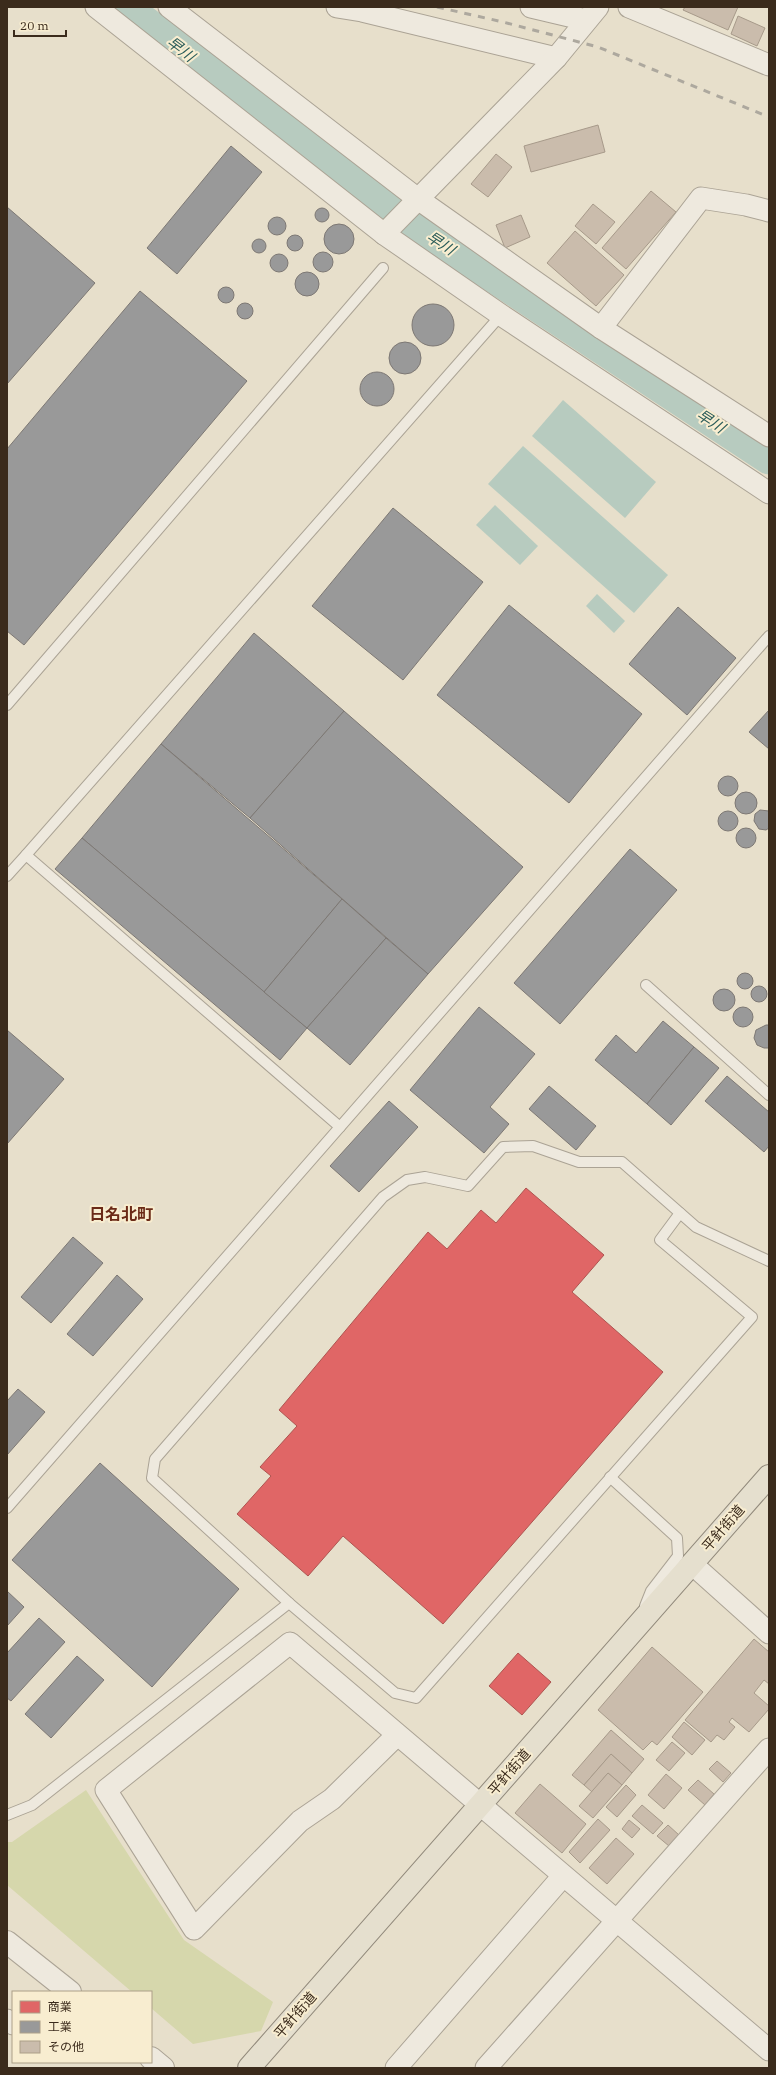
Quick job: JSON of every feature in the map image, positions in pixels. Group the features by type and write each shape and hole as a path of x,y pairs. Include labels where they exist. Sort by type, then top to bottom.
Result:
{"main road":[{"name":"平針街道","path":"249,2068 769,1476"}],"street":[{"path":"96,7 384,234 501,315 769,493"},
{"path":"169,7 418,199 601,328 769,436"},
{"path":"336,7 370,13 556,58"},
{"path":"530,7 592,13"},
{"path":"629,7 767,62"},
{"path":"384,234 556,58 592,13"},
{"path":"601,328 701,198 746,205 769,211"},
{"path":"692,1564 769,1633"},
{"path":"397,1735 332,1799 300,1821 194,1929 106,1790 290,1643 769,2050"},
{"path":"486,2068 769,1749"},
{"path":"396,2068 563,1876"},
{"path":"7,1942 69,1991"},
{"path":"152,2059 164,2068"}],"lane":[{"path":"7,705 383,268"},
{"path":"7,876 501,315"},
{"path":"7,1508 769,636"},
{"path":"26,855 340,1127"},
{"path":"646,985 769,1095"},
{"path":"680,1213 660,1240 752,1317 416,1698 395,1693 289,1603 152,1478 155,1458 383,1197 407,1180 425,1177 468,1186 503,1147 533,1146 579,1162 622,1162 696,1227 769,1261"},
{"path":"610,1477 678,1538 678,1556 651,1591 638,1625"},
{"path":"7,1815 32,1805 289,1603"}],"green space":[{"path":"86,1790 184,1940 273,2002 261,2031 193,2044 152,2009 152,1991 131,1991 7,1885 7,1842 12,1842"}],"shaded area":[{"path":"563,400 656,482 625,518 532,436"},
{"path":"523,446 668,575 634,613 488,484"},
{"path":"495,505 538,546 520,565 476,525"},
{"path":"597,594 625,621 614,633 586,606"}],"building: 商業":[{"path":"526,1188 604,1255 572,1292 663,1372 443,1624 343,1536 308,1576 237,1514 271,1476 260,1467 297,1426 279,1410 428,1232 447,1249 481,1210 496,1223"},
{"path":"518,1653 551,1682 522,1715 489,1686"}],"building: 工業":[{"path":"231,146 262,172 177,274 147,248"},
{"path":"7,207 95,283 7,384"},
{"path":"322,208 327,210 329,215 327,220 322,222 317,220 315,215 317,210"},
{"path":"273,217 281,217 286,222 284,233 281,235 273,235 268,230 268,222"},
{"path":"339,224 345,225 353,233 353,245 345,253 339,254 333,253 325,245 324,239 325,233 333,225"},
{"path":"295,235 301,237 303,243 301,249 295,251 289,249 287,243 289,237"},
{"path":"256,239 262,239 266,243 266,249 262,253 256,253 252,249 252,243"},
{"path":"323,252 330,255 333,262 330,269 323,272 316,269 313,262 316,255"},
{"path":"279,254 285,257 288,263 285,269 279,272 273,269 270,263 273,257"},
{"path":"307,272 312,273 318,279 318,289 312,295 307,296 302,295 296,289 295,284 296,279 302,273"},
{"path":"223,287 229,287 234,292 232,301 229,303 223,303 218,298 218,292"},
{"path":"140,291 247,381 24,645 7,631 7,449"},
{"path":"245,303 251,305 253,311 251,317 245,319 239,317 237,311 239,305"},
{"path":"433,304 448,310 454,325 448,340 433,346 418,340 412,325 418,310"},
{"path":"408,342 414,344 419,349 421,358 419,367 414,372 402,374 396,372 391,367 389,355 391,349 396,344"},
{"path":"377,372 383,373 389,377 393,383 393,395 389,401 383,405 377,406 371,405 365,401 361,395 360,389 361,383 365,377 371,373"},
{"path":"393,508 483,582 403,680 312,606"},
{"path":"509,605 642,714 569,803 437,695"},
{"path":"678,607 736,658 687,715 629,664"},
{"path":"254,633 344,711 250,818 161,744"},
{"path":"769,710 769,749 749,732"},
{"path":"344,711 523,867 428,974 250,818"},
{"path":"161,744 342,899 264,992 82,838"},
{"path":"728,776 735,779 738,786 735,793 728,796 721,793 718,786 721,779"},
{"path":"746,792 750,793 756,799 756,807 750,813 746,814 742,813 736,807 735,803 736,799 742,793"},
{"path":"760,810 769,811 769,828 766,830 759,829 754,821 755,814"},
{"path":"728,811 735,814 738,821 735,828 728,831 721,828 718,821 721,814"},
{"path":"746,828 753,831 756,838 753,845 746,848 739,845 736,838 739,831"},
{"path":"82,838 307,1028 280,1060 55,869"},
{"path":"630,849 677,890 560,1024 514,983"},
{"path":"342,899 386,938 307,1028 264,992"},
{"path":"386,938 428,974 350,1065 307,1028"},
{"path":"742,973 748,973 753,978 751,987 748,989 742,989 737,984 737,978"},
{"path":"756,986 762,986 767,991 765,1000 762,1002 756,1002 751,997 751,991"},
{"path":"724,989 732,992 735,1000 732,1008 724,1011 716,1008 713,1000 716,992"},
{"path":"479,1007 535,1054 490,1107 509,1124 484,1153 410,1090"},
{"path":"739,1007 747,1007 753,1013 753,1021 747,1027 739,1027 733,1021 733,1013"},
{"path":"663,1021 694,1047 647,1104 595,1060 616,1035 636,1053"},
{"path":"769,1025 769,1048 764,1048 757,1045 754,1038 756,1030"},
{"path":"7,1030 64,1079 7,1144"},
{"path":"694,1047 719,1068 671,1125 647,1104"},
{"path":"727,1076 769,1112 769,1146 764,1152 705,1101"},
{"path":"549,1086 596,1126 576,1150 529,1109"},
{"path":"389,1101 418,1127 359,1192 330,1166"},
{"path":"73,1237 103,1263 51,1323 21,1297"},
{"path":"117,1275 143,1299 93,1356 67,1334"},
{"path":"18,1389 45,1412 7,1455 7,1401"},
{"path":"100,1463 239,1589 152,1687 12,1560"},
{"path":"7,1591 24,1607 7,1626"},
{"path":"39,1618 65,1642 11,1701 7,1698 7,1653"},
{"path":"77,1656 104,1680 51,1738 25,1714"}],"building: その他":[{"path":"685,7 738,7 728,30 683,10"},
{"path":"738,16 765,28 757,46 731,34"},
{"path":"598,125 605,152 531,172 524,146"},
{"path":"496,154 512,167 488,197 471,184"},
{"path":"651,191 676,212 626,269 602,248"},
{"path":"593,204 615,222 596,244 575,226"},
{"path":"521,215 530,237 505,248 496,225"},
{"path":"575,231 624,275 596,306 547,263"},
{"path":"754,1639 769,1652 769,1684 764,1680 754,1693 769,1706 769,1709 749,1732 732,1718 729,1722 735,1727 724,1740 717,1735 711,1742 685,1720"},
{"path":"652,1647 703,1692 657,1745 652,1741 643,1750 598,1710"},
{"path":"684,1722 705,1740 692,1755 672,1737"},
{"path":"611,1730 644,1759 632,1773 611,1754 584,1785 572,1775"},
{"path":"672,1742 685,1753 669,1771 656,1760"},
{"path":"611,1754 632,1773 622,1785 608,1773 592,1792 584,1785"},
{"path":"717,1761 731,1773 723,1782 709,1769"},
{"path":"608,1773 622,1785 593,1818 579,1806"},
{"path":"666,1774 682,1788 664,1809 648,1795"},
{"path":"698,1780 714,1794 705,1805 688,1790"},
{"path":"540,1784 586,1824 562,1853 515,1813"},
{"path":"626,1785 636,1795 617,1817 606,1807"},
{"path":"642,1805 663,1823 653,1834 632,1816"},
{"path":"598,1819 610,1830 580,1863 569,1852"},
{"path":"629,1820 640,1829 632,1838 622,1829"},
{"path":"668,1825 679,1835 669,1846 657,1836"},
{"path":"616,1838 634,1854 607,1884 589,1868"}],"waterway":[{"name":"早川","path":"126,7 411,223 769,459"}],"railway":[{"path":"437,7 503,22 598,47 769,117"}],"district":[{"name":"日名北町","path":"121,1214"}]}
